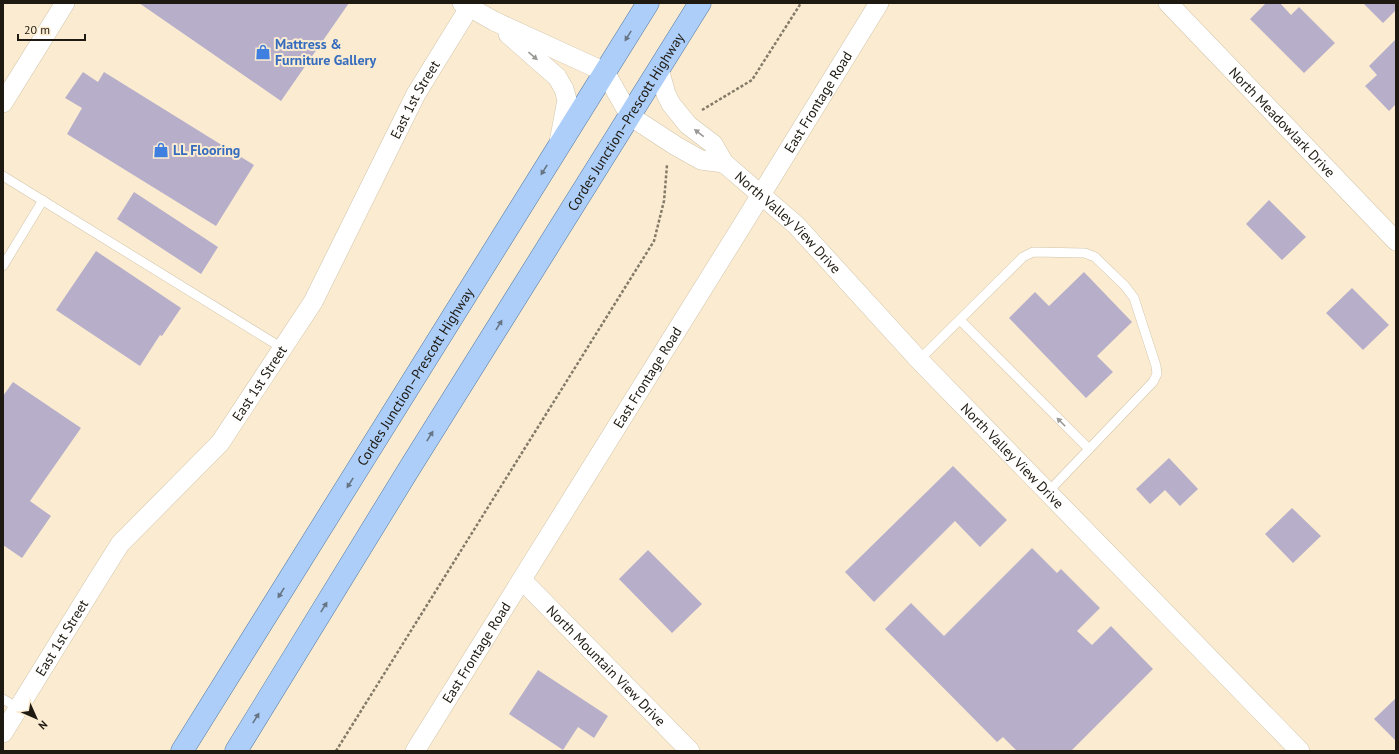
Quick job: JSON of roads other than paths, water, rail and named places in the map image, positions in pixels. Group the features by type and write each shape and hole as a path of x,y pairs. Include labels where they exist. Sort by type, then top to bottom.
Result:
{"main road":[{"name":"Cordes Junction–Prescott Highway","path":"182,751 648,3"},
{"name":"Cordes Junction–Prescott Highway","path":"236,751 700,3"}],"street":[{"path":"3,103 65,3"},
{"name":"East Frontage Road","path":"415,751 762,194 878,3"},
{"name":"North Meadowlark Drive","path":"1168,3 1396,241"},
{"path":"467,4 494,21 605,72"},
{"name":"East 1st Street","path":"3,733 11,704 120,544 220,443 313,302 416,94 467,4"},
{"path":"494,21 557,77 564,89 567,100 558,146"},
{"name":"North Valley View Drive","path":"659,69 666,94 678,114 688,125 713,144 724,163 762,194 796,225 919,360 1300,751"},
{"name":"North Valley View Drive","path":"605,72 630,116 676,146 701,160 724,163"},
{"name":"North Mountain View Drive","path":"522,580 690,751"}],"lane":[{"path":"3,176 282,348"},
{"path":"3,266 43,200"},
{"path":"919,360 1023,257 1033,252 1086,253 1095,257 1125,286 1134,298 1156,366 1157,374 1153,382 1047,493"},
{"path":"960,320 1089,449"}],"place":[{"name":"Mattress & Furniture Gallery","path":"263,52"},
{"name":"LL Flooring","path":"161,150"}]}
